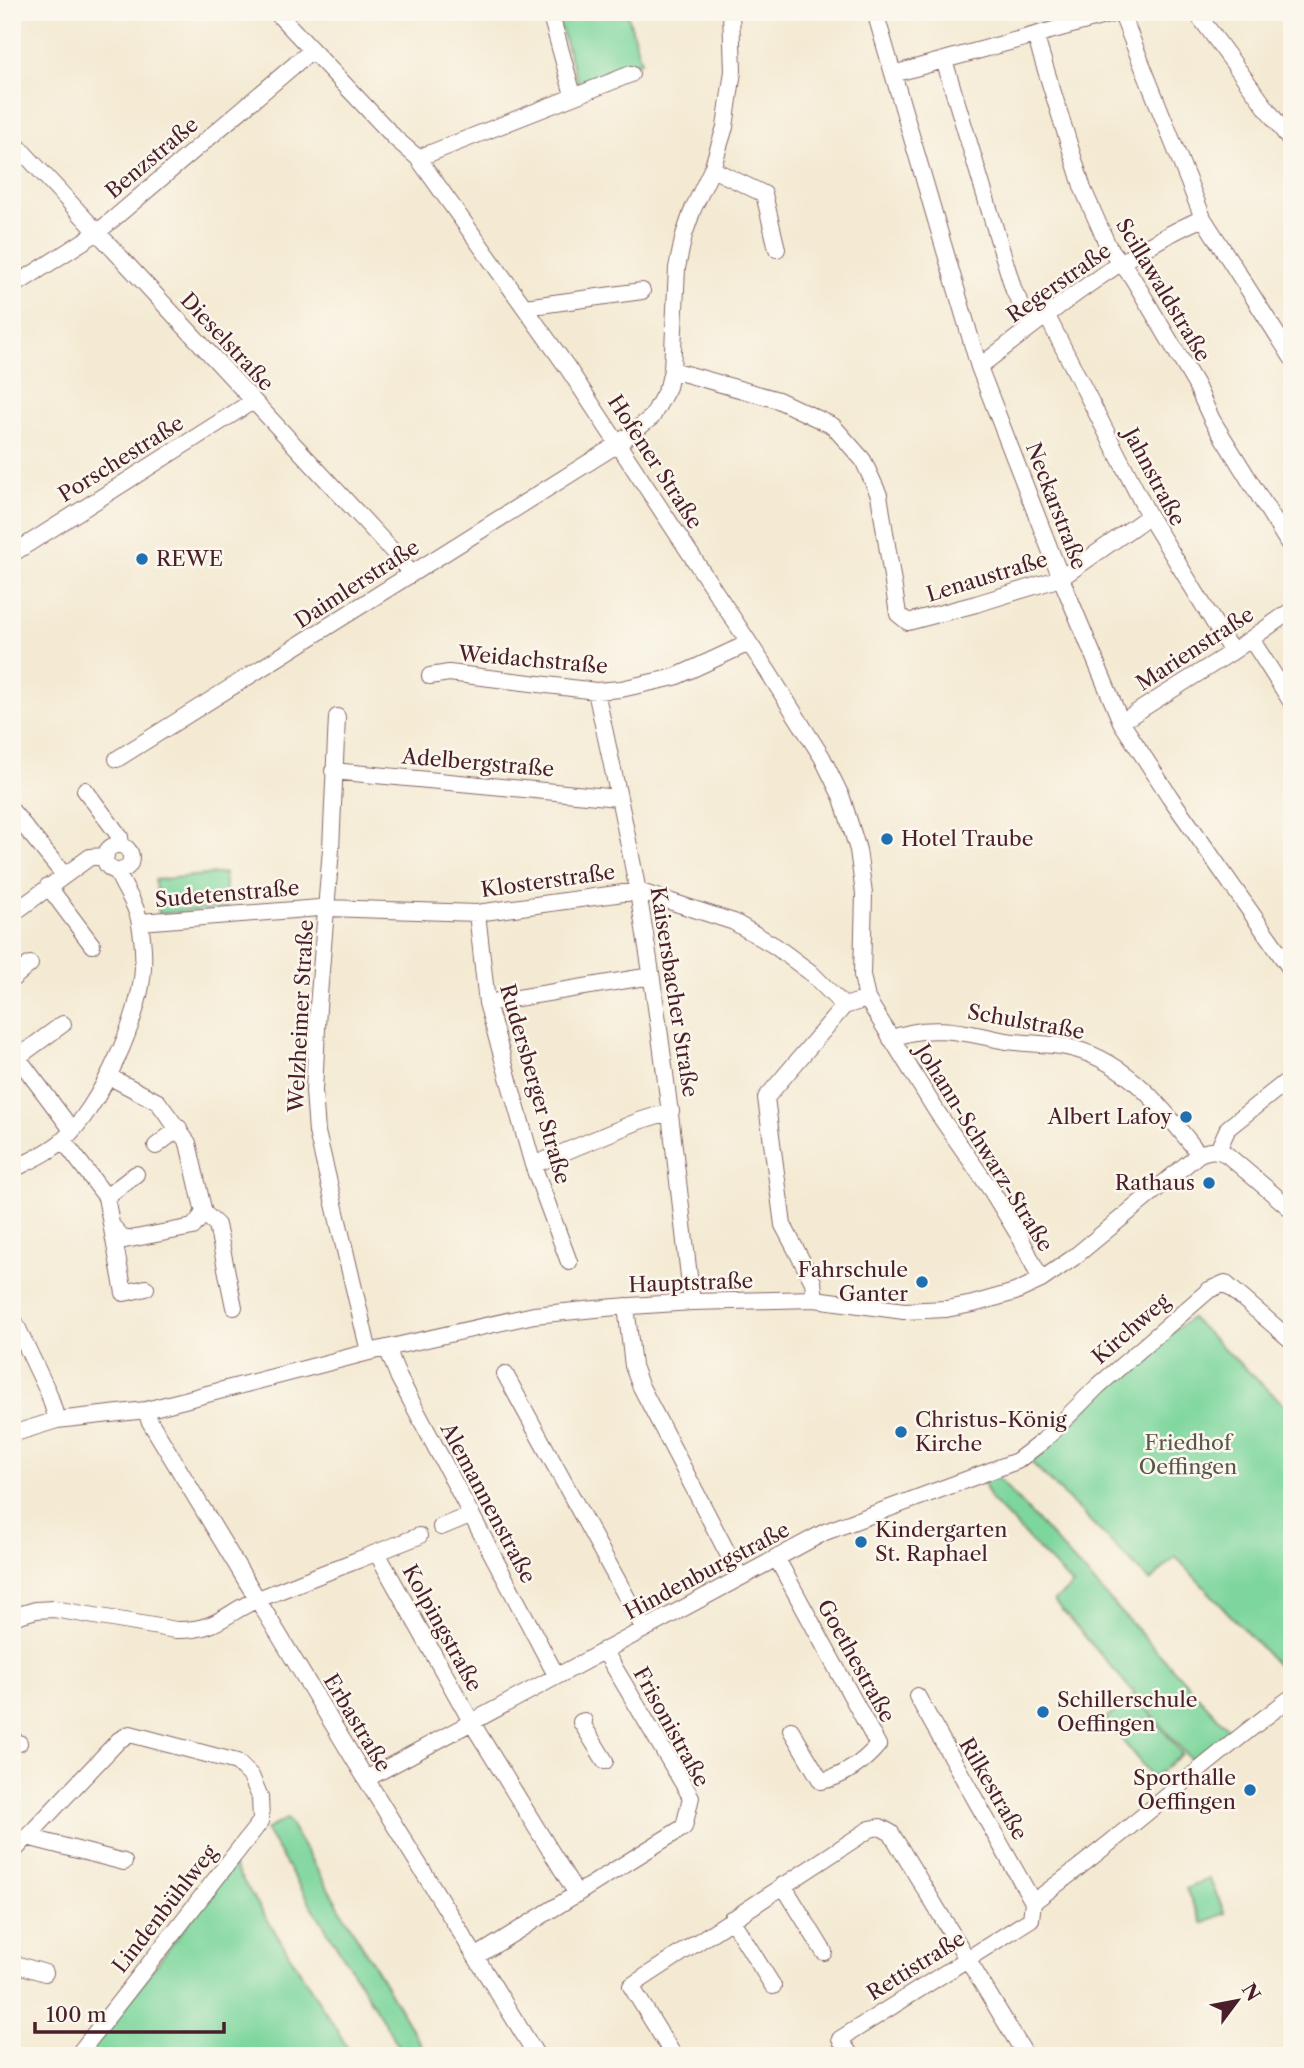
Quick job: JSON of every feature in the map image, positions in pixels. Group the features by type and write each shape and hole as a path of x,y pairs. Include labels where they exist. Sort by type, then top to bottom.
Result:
{"street":[{"name":"Hofener Straße","path":"276,12 396,139 418,158 525,307 618,444 822,757 850,819 858,849 864,894 862,975 867,999"},
{"path":"550,12 573,95"},
{"name":"Daimlerstraße","path":"117,759 618,444 652,417 663,400 672,370 677,268 688,222 712,169 725,127 733,71 731,12"},
{"name":"Neckarstraße","path":"875,12 979,367 1061,578 1121,722 1292,971"},
{"path":"893,74 1120,12 1203,218 1292,358"},
{"path":"1196,12 1292,143"},
{"name":"Scillawaldstraße","path":"1035,35 1083,189 1108,246 1132,277 1196,385 1212,420 1292,549"},
{"name":"Benzstraße","path":"12,287 98,232 312,50"},
{"path":"944,60 1014,291 1032,326"},
{"path":"418,158 631,74"},
{"name":"Dieselstraße","path":"12,140 400,558 410,573"},
{"path":"712,169 764,194 777,249"},
{"name":"Regerstraße","path":"979,367 1121,263 1177,229 1203,218"},
{"path":"525,307 642,291"},
{"name":"Jahnstraße","path":"1047,316 1149,516 1232,652"},
{"name":"Lenaustraße","path":"672,370 778,400 833,426 853,447 868,469 879,495 898,614 904,621 914,622 1061,578 1149,516"},
{"name":"Porschestraße","path":"12,554 253,401"},
{"name":"Marienstraße","path":"1121,722 1232,652 1292,610"},
{"path":"1251,639 1292,703"},
{"name":"Weidachstraße","path":"430,676 449,673 596,691 636,687 675,677 749,643"},
{"name":"Kaisersbacher Straße","path":"596,691 638,891 671,1111 692,1303"},
{"name":"Welzheimer Straße","path":"337,718 331,849 323,908 314,1091 317,1132 369,1352"},
{"name":"Adelbergstraße","path":"333,771 618,798"},
{"path":"85,790 120,837 121,845 130,852 129,865 117,871"},
{"path":"12,811 64,875"},
{"path":"12,908 19,909 90,857 106,856 108,849 121,845"},
{"name":"Sudetenstraße","path":"12,1170 43,1154 68,1135 96,1100 135,1010 143,967 140,922 135,904 121,883 117,871 106,863 106,856"},
{"path":"48,886 92,945"},
{"name":"Klosterstraße","path":"323,908 477,912 638,891 734,922 775,946 810,972 844,1006"},
{"name":"Sudetenstraße","path":"140,922 323,908"},
{"name":"Rudersberger Straße","path":"477,912 487,1003 533,1165 569,1262"},
{"path":"12,979 30,964"},
{"path":"487,1003 651,976"},
{"path":"816,1299 813,1282 783,1225 766,1098 844,1006 867,999"},
{"name":"Johann-Schwarz-Straße","path":"867,999 1000,1205 1021,1239 1041,1280"},
{"path":"63,1024 15,1054 106,1197 124,1293 146,1288"},
{"name":"Schulstraße","path":"891,1039 908,1031 938,1029 1009,1041 1050,1044 1093,1056 1133,1080 1170,1118 1199,1154"},
{"path":"108,1076 158,1102 188,1143 204,1213 217,1225 234,1307"},
{"path":"1218,1150 1228,1128 1292,1077"},
{"path":"533,1165 639,1121 671,1111"},
{"path":"156,1146 179,1128"},
{"path":"1199,1154 1218,1150"},
{"path":"1218,1150 1292,1210"},
{"name":"Hauptstraße","path":"12,1434 57,1420 146,1410 369,1352 534,1315 626,1306 816,1299 904,1311 946,1310 993,1298 1041,1280 1073,1258 1199,1154"},
{"path":"106,1197 136,1174"},
{"path":"111,1224 125,1240 193,1227 204,1213"},
{"name":"Kirchweg","path":"1071,1415 1098,1386 1147,1342 1209,1290 1225,1283 1292,1341"},
{"path":"626,1306 634,1366 640,1385 740,1577"},
{"path":"12,1316 49,1394 57,1420"},
{"name":"Alemannenstraße","path":"387,1348 399,1378 556,1675"},
{"path":"505,1374 644,1629"},
{"name":"Erbastraße","path":"146,1410 149,1420 257,1599 537,2056"},
{"name":"Hindenburgstraße","path":"366,1779 825,1532 1017,1461 1038,1446 1071,1415"},
{"path":"441,1527 470,1515"},
{"path":"12,1617 36,1609 54,1609 176,1630 196,1630 213,1625 257,1599 419,1536"},
{"name":"Kolpingstraße","path":"377,1553 472,1723"},
{"name":"Goethestraße","path":"776,1557 878,1745 869,1756 835,1778 821,1781 791,1730"},
{"name":"Frisonistraße","path":"477,1956 684,1827 691,1797 604,1650"},
{"name":"Rilkestraße","path":"917,1696 1033,1902"},
{"path":"1033,1902 1071,1875 1238,1736 1292,1697"},
{"path":"584,1721 581,1722 605,1761"},
{"path":"472,1723 577,1894"},
{"name":"Lindenbühlweg","path":"27,1836 119,1740 130,1734 237,1762 251,1776 260,1797 261,1821 77,2056"},
{"path":"674,2056 631,1986 870,1829 880,1827 891,1833 1026,2056"},
{"path":"12,1853 27,1836 124,1862"},
{"path":"783,1885 824,1952"},
{"name":"Rettistraße","path":"851,2056 840,2039 1031,1919 1033,1902"},
{"path":"731,1919 773,1986"},
{"path":"12,1963 45,1973"}],"green space":[{"path":"556,12 627,12 641,62 579,87"},
{"path":"224,873 227,908 159,914 155,880"},
{"name":"Friedhof Oeffingen","path":"1191,1318 1292,1412 1291,1680 1176,1557 1150,1581 1031,1462 1139,1358"},
{"path":"996,1476 1231,1732 1193,1762 1143,1705 1182,1754 1153,1778 1105,1719 1135,1694 1054,1601 1073,1585 991,1500 983,1481"},
{"path":"287,1819 427,2055 405,2056 265,1830"},
{"path":"233,1865 353,2056 86,2056"},
{"path":"1209,1878 1225,1913 1202,1923 1186,1889"}],"place":[{"name":"REWE","path":"142,559"},
{"name":"Hotel Traube","path":"887,839"},
{"name":"Albert Lafoy","path":"1186,1117"},
{"name":"Rathaus","path":"1209,1183"},
{"name":"Fahrschule Ganter","path":"922,1282"},
{"name":"Christus-König Kirche","path":"901,1432"},
{"name":"Kindergarten St. Raphael","path":"861,1542"},
{"name":"Schillerschule Oeffingen","path":"1043,1712"},
{"name":"Sporthalle Oeffingen","path":"1250,1790"}]}
